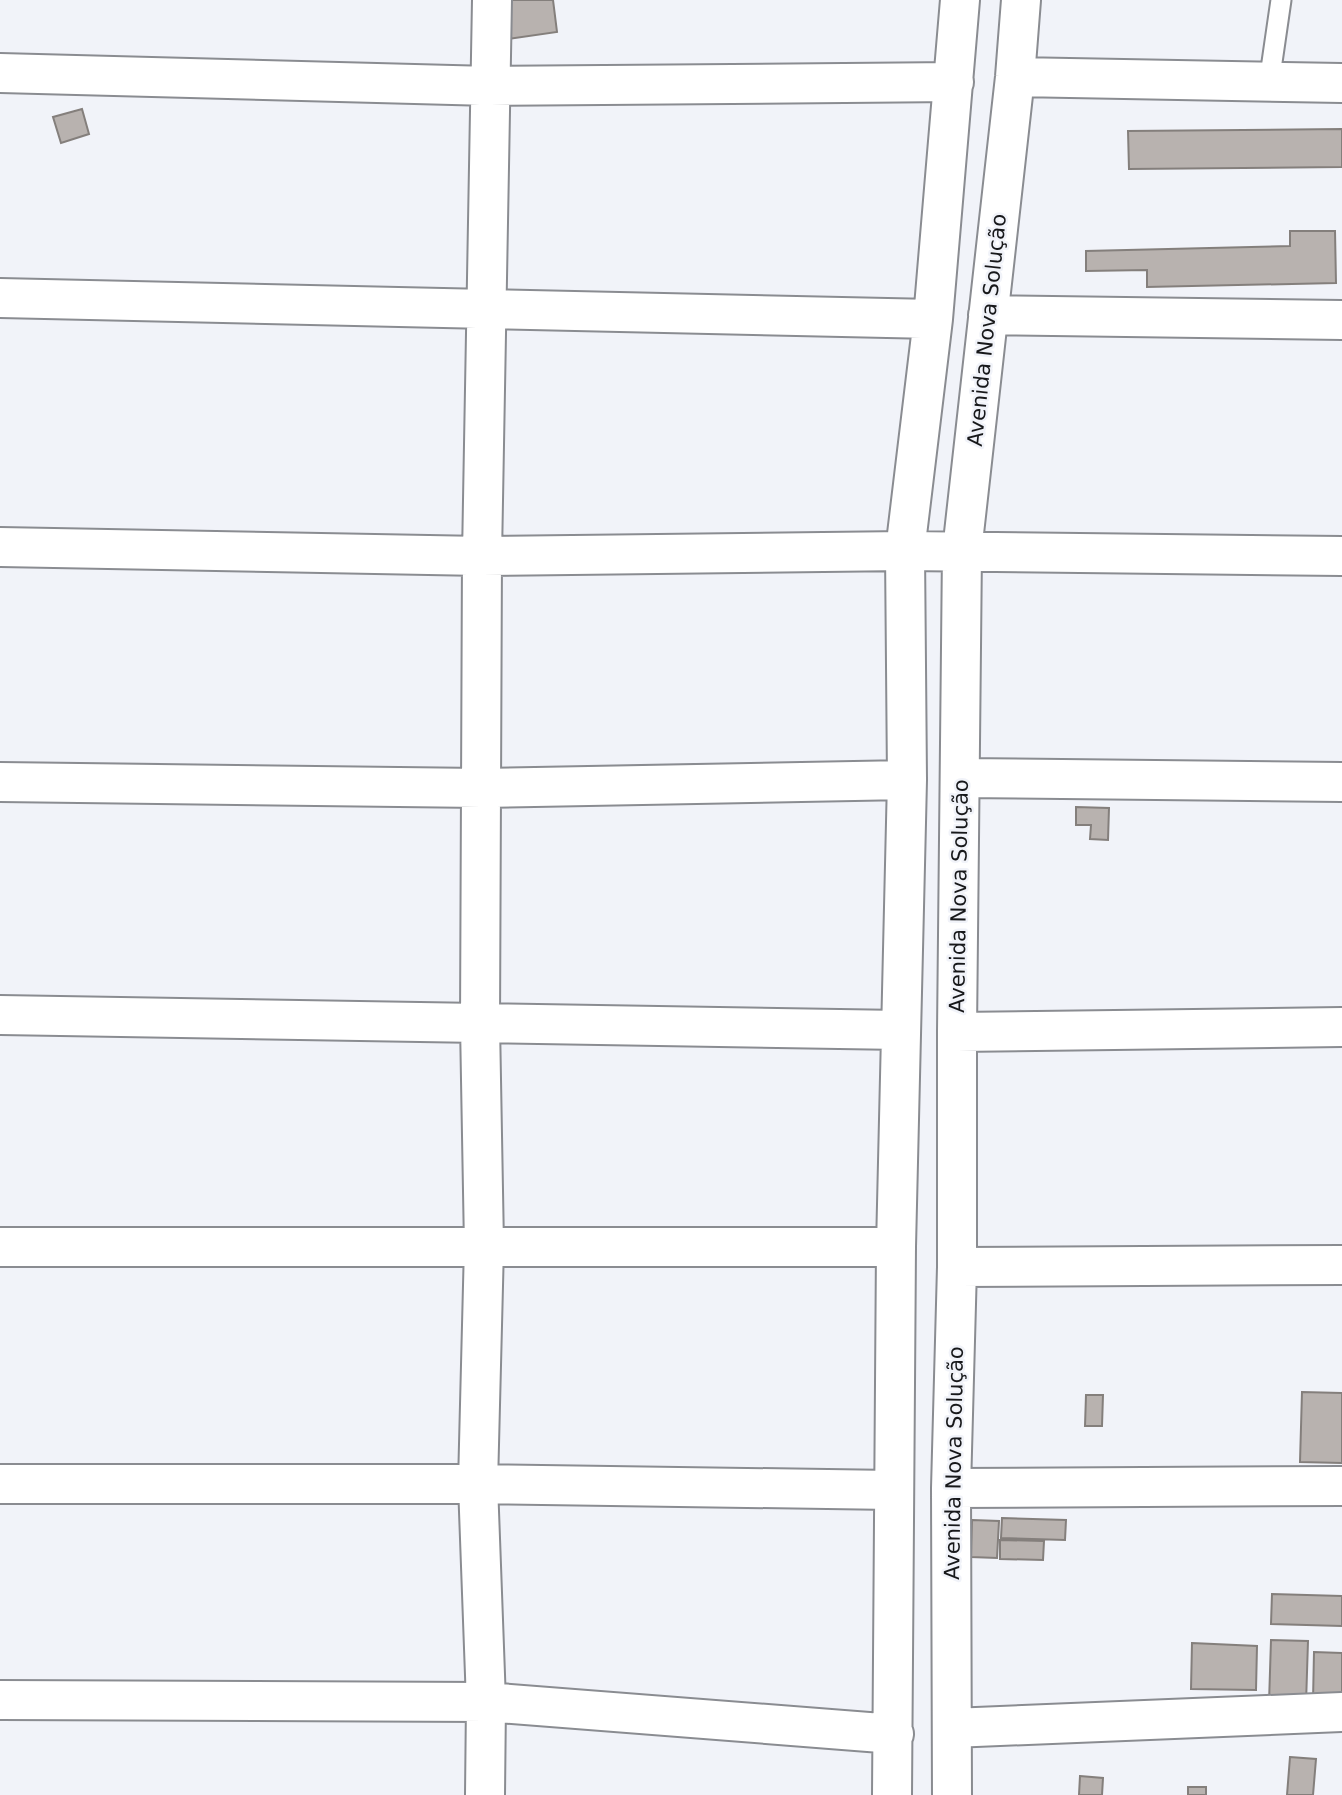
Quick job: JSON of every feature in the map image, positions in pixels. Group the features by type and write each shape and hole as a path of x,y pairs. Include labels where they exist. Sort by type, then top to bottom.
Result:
{"street":[{"path":"485,1795 486,1702 478,1484 484,1246 480,1024 482,556 492,0"},
{"path":"892,1795 896,1247 907,780 905,551 933,319 960,0"},
{"name":"Avenida Nova Solução","path":"952,1795 951,1488 957,1266 962,551 1015,76 1021,0"},
{"path":"0,73 490,86 954,82"},
{"path":"1015,76 1342,83"},
{"path":"0,298 933,319"},
{"path":"988,315 1342,320"},
{"path":"0,547 482,556 905,551 1342,556"},
{"path":"961,778 1342,782"},
{"path":"0,782 481,788 907,780"},
{"path":"0,1015 901,1030"},
{"path":"957,1032 1342,1027"},
{"path":"0,1247 896,1247"},
{"path":"957,1266 1342,1265"},
{"path":"0,1484 478,1484 893,1490"},
{"path":"951,1488 1342,1486"},
{"path":"0,1700 486,1702 894,1734"},
{"path":"952,1728 1342,1712"}],"lane":[{"path":"1269,83 1282,0"}],"building":[{"path":"503,0 553,0 557,32 508,39"},
{"path":"82,109 89,134 61,143 53,117"},
{"path":"1342,129 1342,167 1129,169 1128,131"},
{"path":"1290,231 1335,231 1336,283 1147,287 1147,270 1086,271 1086,251 1290,246"},
{"path":"1076,807 1109,808 1108,840 1090,839 1091,825 1076,825"},
{"path":"1302,1392 1342,1393 1342,1463 1300,1462"},
{"path":"1086,1395 1103,1395 1102,1426 1085,1426"},
{"path":"1002,1518 1066,1520 1065,1540 1001,1538"},
{"path":"972,1520 999,1521 997,1558 971,1557"},
{"path":"1000,1540 1044,1541 1043,1560 1000,1559"},
{"path":"1272,1594 1342,1596 1342,1626 1271,1624"},
{"path":"1271,1640 1308,1641 1306,1704 1269,1703"},
{"path":"1192,1643 1257,1646 1256,1690 1191,1689"},
{"path":"1314,1652 1342,1653 1342,1702 1313,1701"},
{"path":"1290,1757 1316,1759 1313,1795 1287,1795"},
{"path":"1080,1776 1103,1778 1102,1795 1079,1795"},
{"path":"1188,1787 1206,1787 1206,1795 1188,1795"}]}
